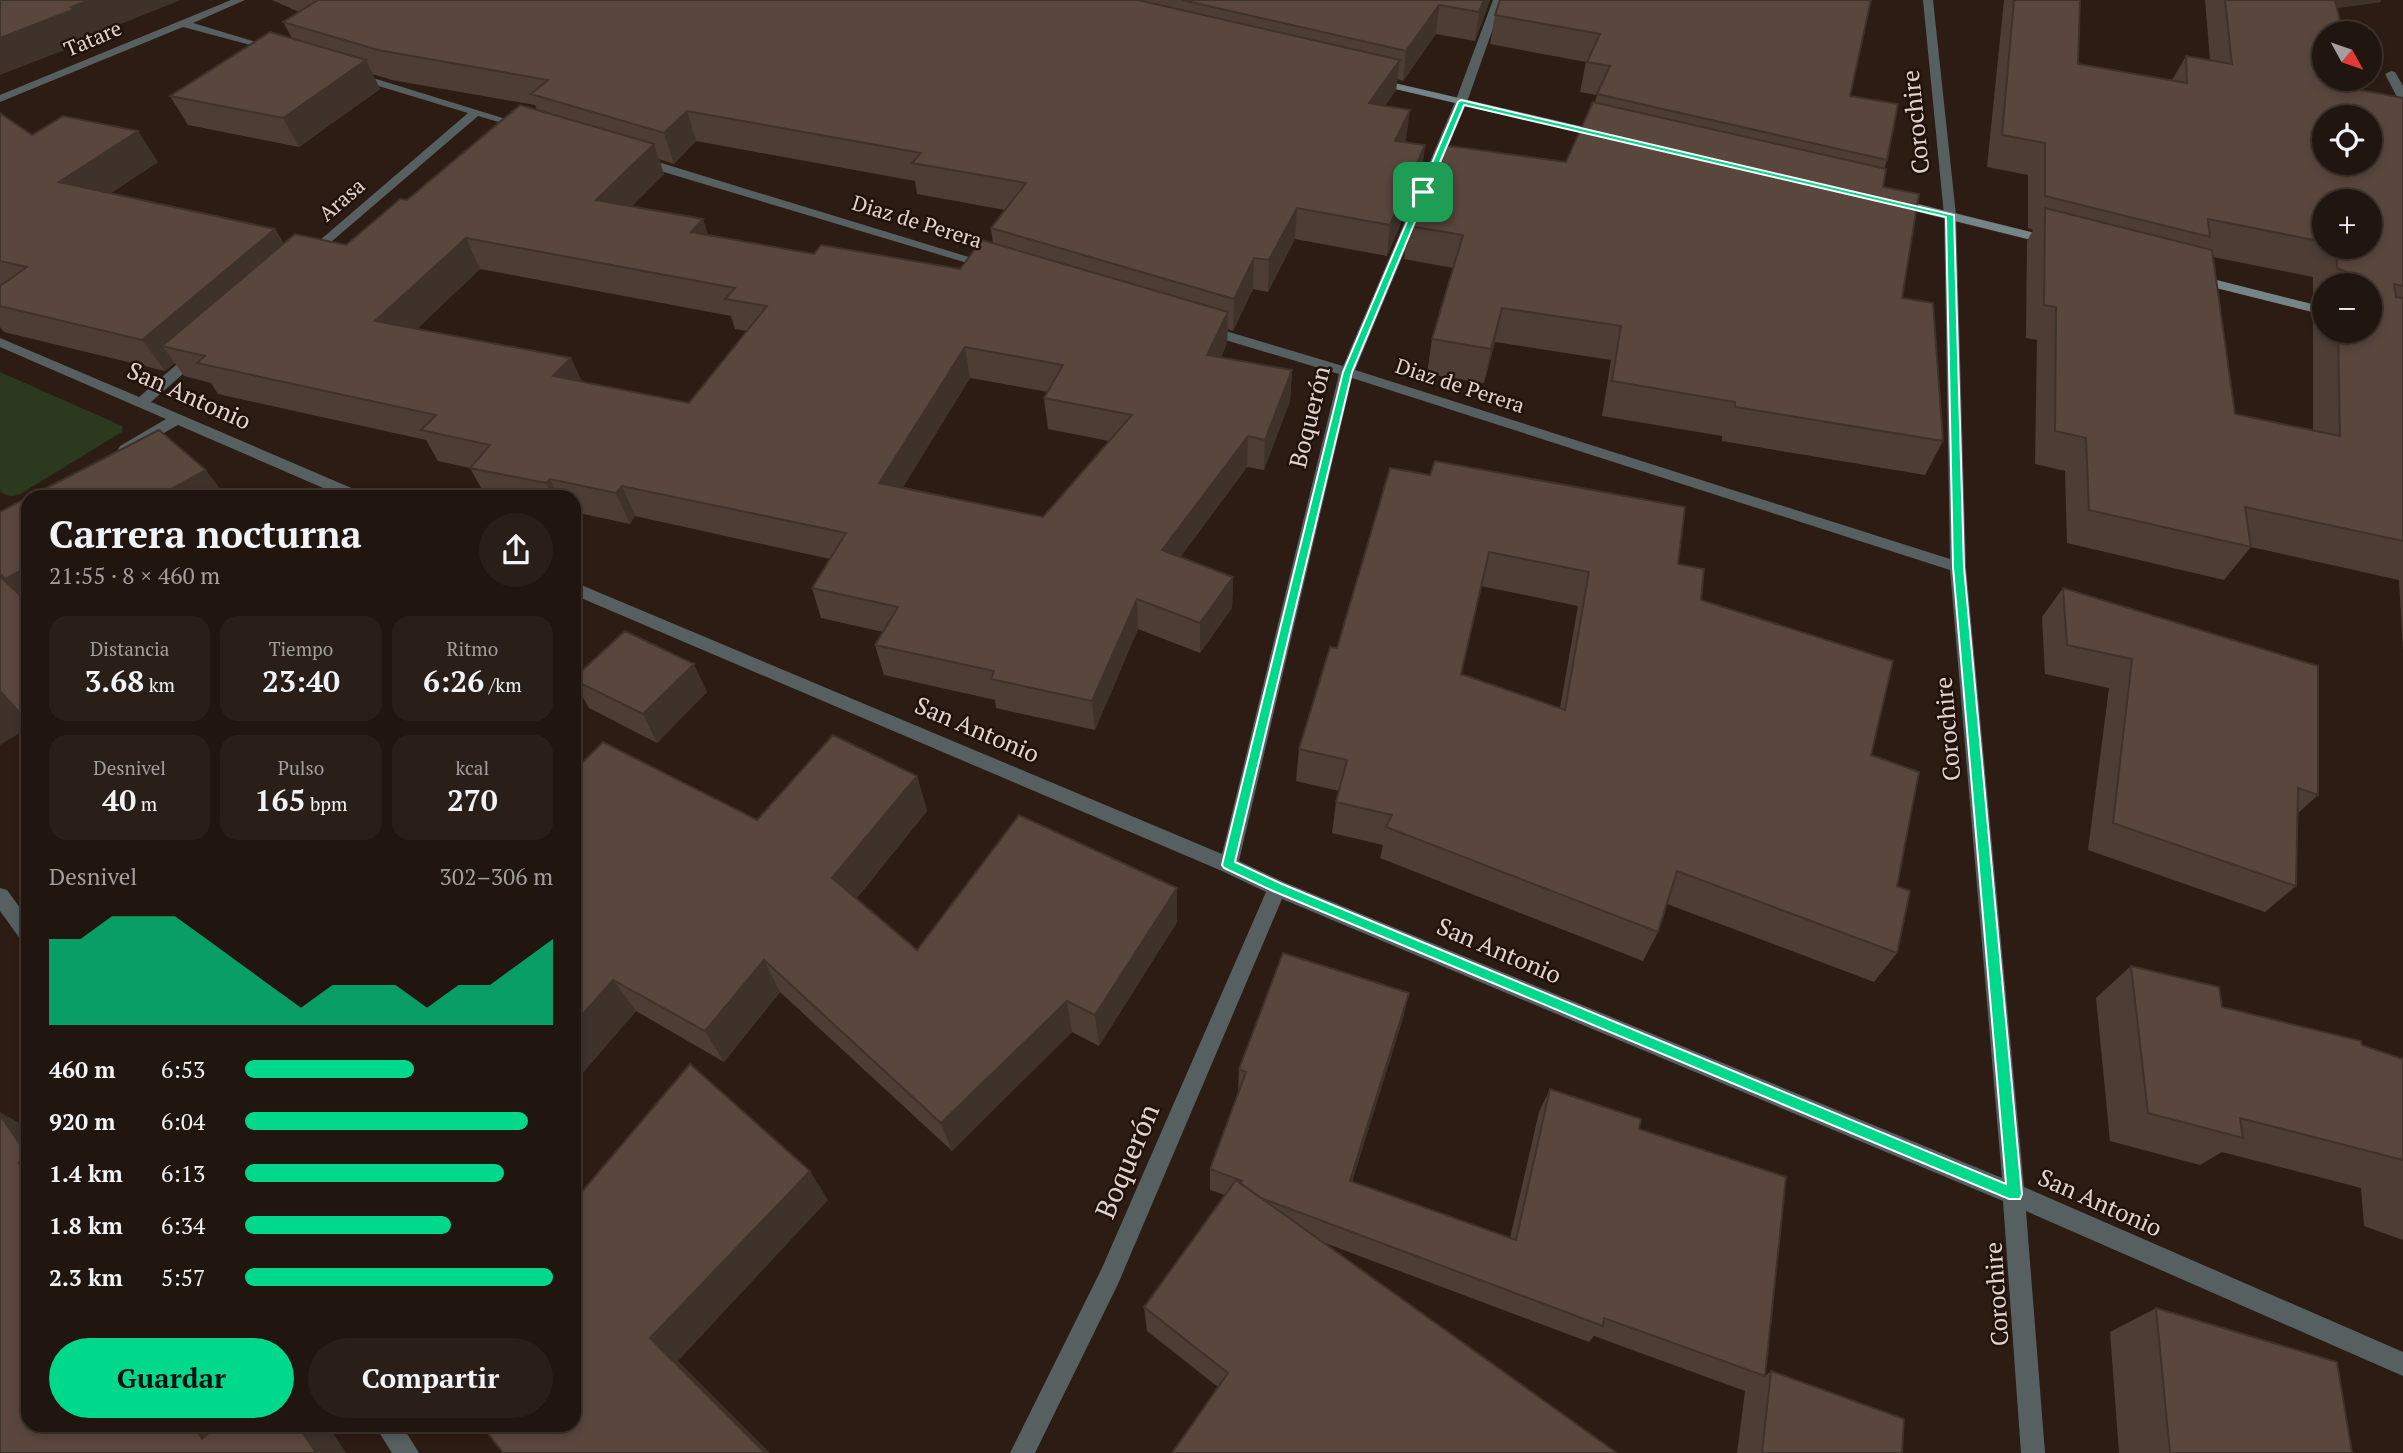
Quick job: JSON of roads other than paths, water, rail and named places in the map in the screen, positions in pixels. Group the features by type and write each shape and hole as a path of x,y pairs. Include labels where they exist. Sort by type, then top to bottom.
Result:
{"main road":[{"path":"1354,76 1611,136"},
{"path":"1882,200 2070,246"},
{"path":"2177,273 2312,308"}],"street":[{"name":"Tatare","path":"0,99 240,0"},
{"name":"Boquerón","path":"1228,865 1347,372 1461,102 1498,0"},
{"name":"Corochire","path":"1928,0 1950,215 1958,567 2014,1194 2033,1453"},
{"path":"181,23 288,55"},
{"path":"342,72 542,132"},
{"path":"2391,74 2403,97"},
{"name":"Arasa","path":"298,267 475,112"},
{"name":"Diaz de Perera","path":"623,156 999,268"},
{"name":"Diaz de Perera","path":"1200,328 1347,372 1958,567"},
{"name":"San Antonio","path":"0,342 341,490"},
{"path":"141,403 203,348"},
{"path":"115,455 175,420"},
{"name":"San Antonio","path":"581,591 1277,888 2014,1194 2403,1364"},
{"name":"Boquerón","path":"1022,1453 1110,1276 1277,888"},
{"path":"0,896 21,924"},
{"path":"392,1432 407,1453"}]}
